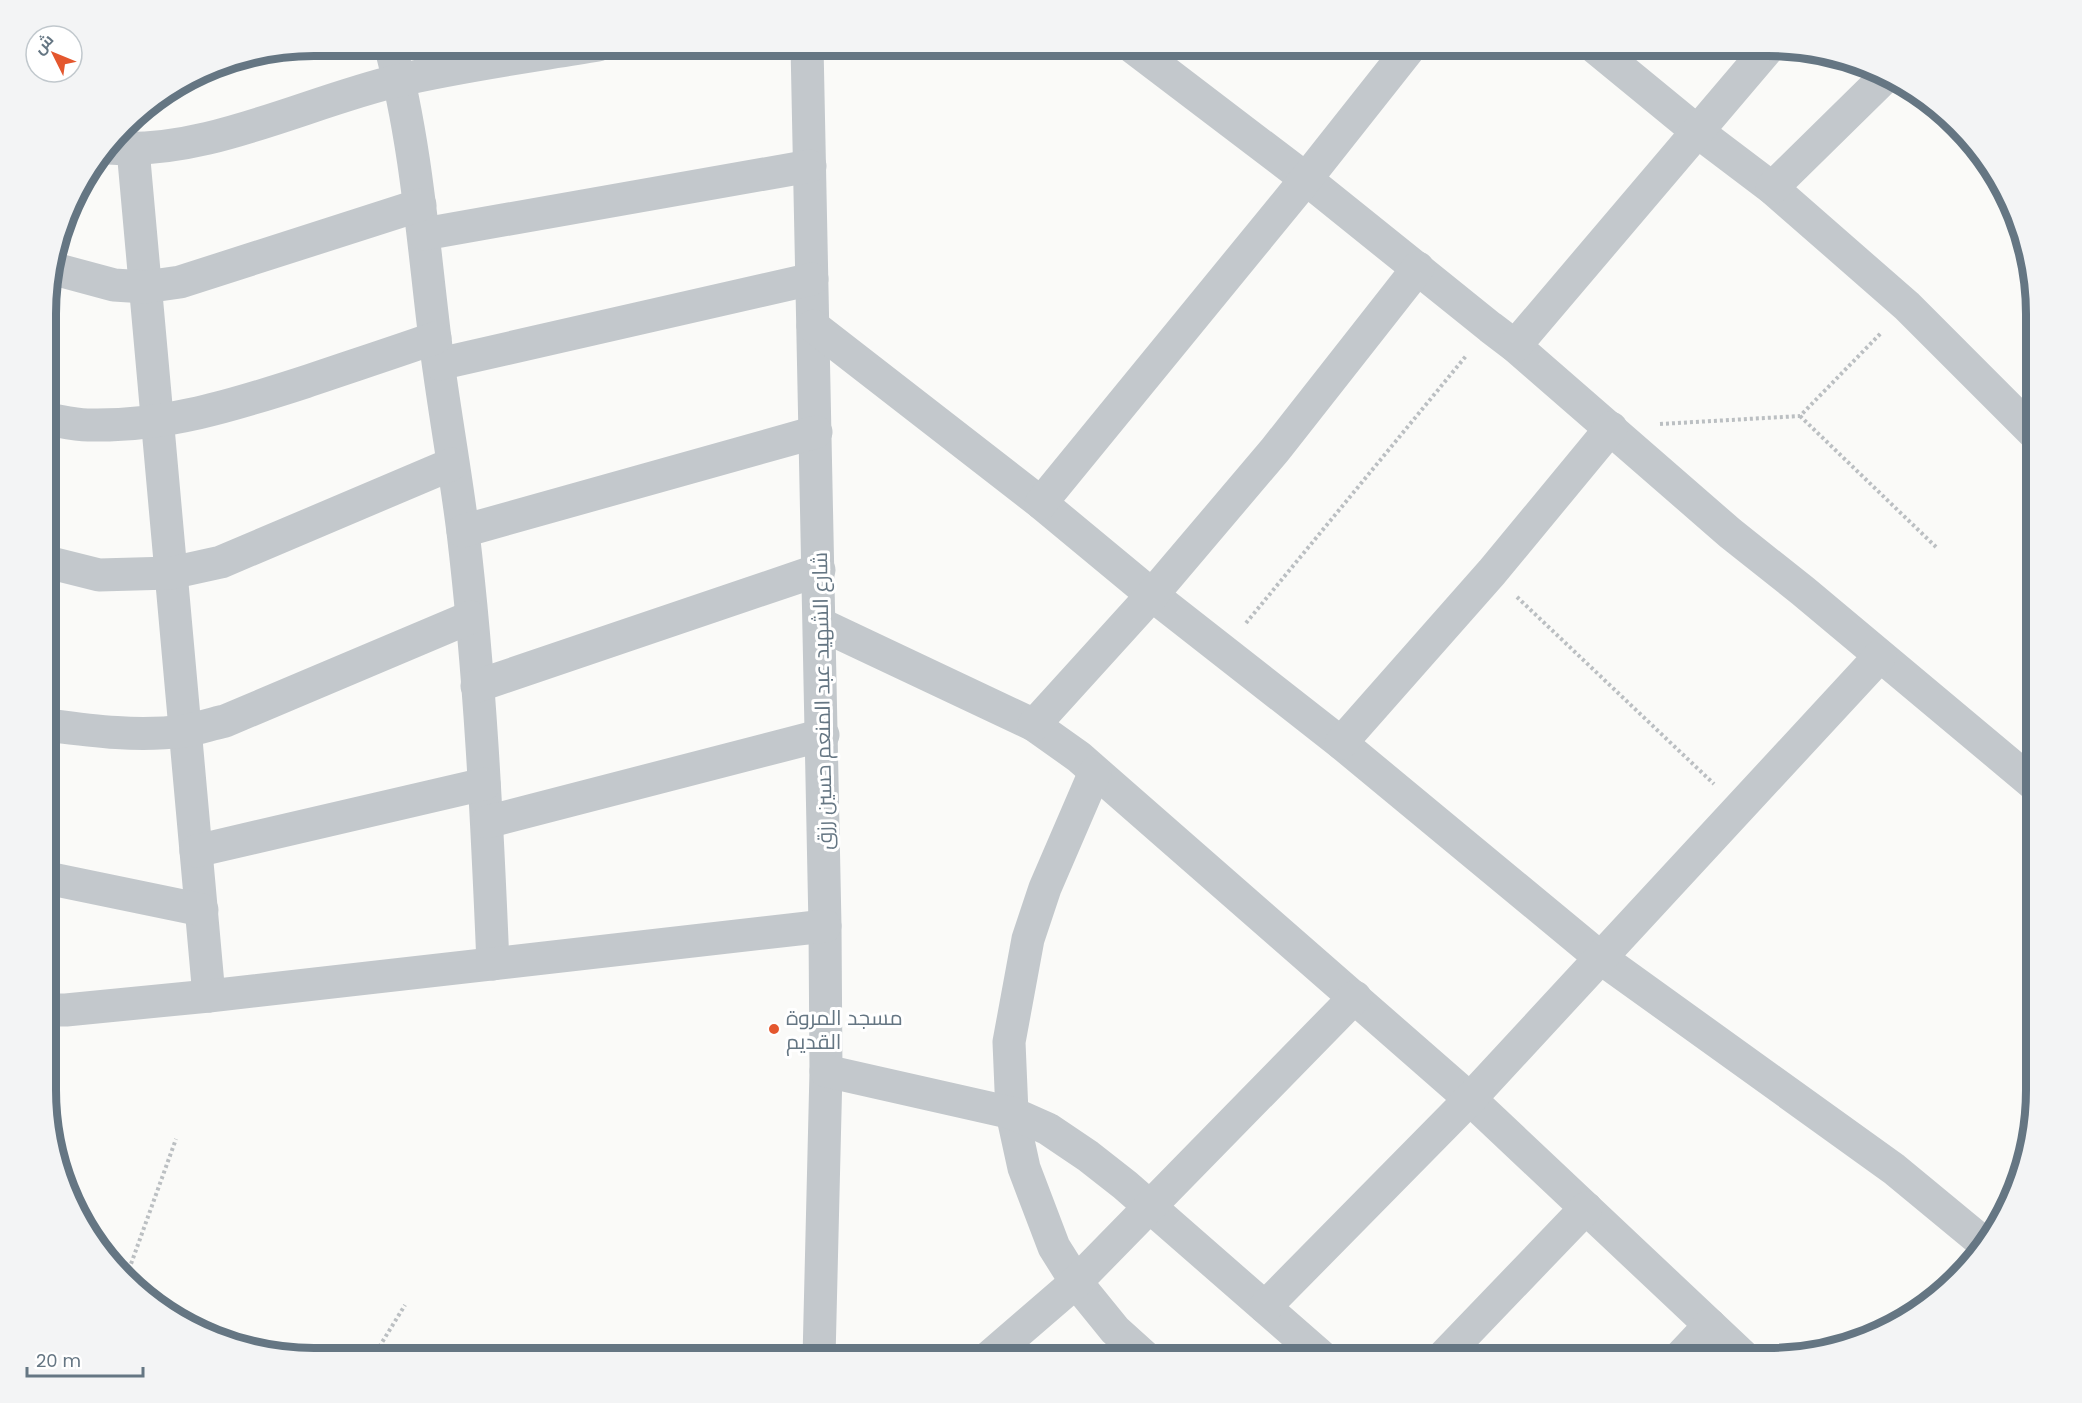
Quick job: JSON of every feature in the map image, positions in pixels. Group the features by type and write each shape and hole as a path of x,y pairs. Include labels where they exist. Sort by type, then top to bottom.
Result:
{"street":[{"path":"393,56 400,80 422,219 437,351 463,531 487,822 493,964"},
{"path":"209,996 145,287 121,148 180,145 310,109 400,80 536,56"},
{"name":"شارع الشهيد عبد المنعم حسين رزق","path":"807,56 823,735 825,926 825,1071 819,1348"},
{"path":"1144,56 1306,179 1503,337 1730,533 1803,591 2026,778"},
{"path":"1041,503 1306,179 1403,56"},
{"path":"1605,56 1698,132 1772,188 1907,306 2026,425"},
{"path":"1503,337 1698,132 1762,56"},
{"path":"1772,188 1881,81"},
{"path":"59,270 114,285 145,287 180,282 422,219 810,166"},
{"path":"1034,725 1152,595 1275,450 1418,268"},
{"path":"56,420 85,425 158,422 201,414 437,351 812,279"},
{"path":"813,326 1041,503 1152,595 1341,743 1602,958 1894,1169 1979,1239"},
{"path":"1341,743 1492,572 1611,428"},
{"path":"463,531 816,432"},
{"path":"56,564 99,576 171,573 221,562 452,464"},
{"path":"477,686 819,570"},
{"path":"56,726 108,733 145,734 186,731 225,721 471,617"},
{"path":"820,624 1034,725 1079,757 1470,1099 1734,1348"},
{"path":"1265,1307 1470,1099 1880,656"},
{"path":"487,822 823,735"},
{"path":"1095,772 1045,888 1028,939 1009,1042 1012,1113 1024,1168 1038,1210 1054,1247 1076,1282 1115,1330 1135,1348"},
{"path":"196,851 484,783"},
{"path":"56,880 202,910"},
{"path":"56,1010 209,996 825,926"},
{"path":"1000,1348 1076,1282 1355,997"},
{"path":"825,1071 1012,1113 1048,1129 1088,1156 1151,1207 1312,1348"},
{"path":"1452,1348 1586,1208"},
{"path":"1688,1348 1710,1325"}],"path":[{"path":"1611,428 1800,416 1907,306"},
{"path":"1224,650 1503,337"},
{"path":"1800,416 1936,547"},
{"path":"1492,572 1739,807"},
{"path":"129,1270 176,1139"},
{"path":"379,1348 405,1305"}],"place":[{"name":"مسجد المروة القديم","path":"774,1029"}]}
